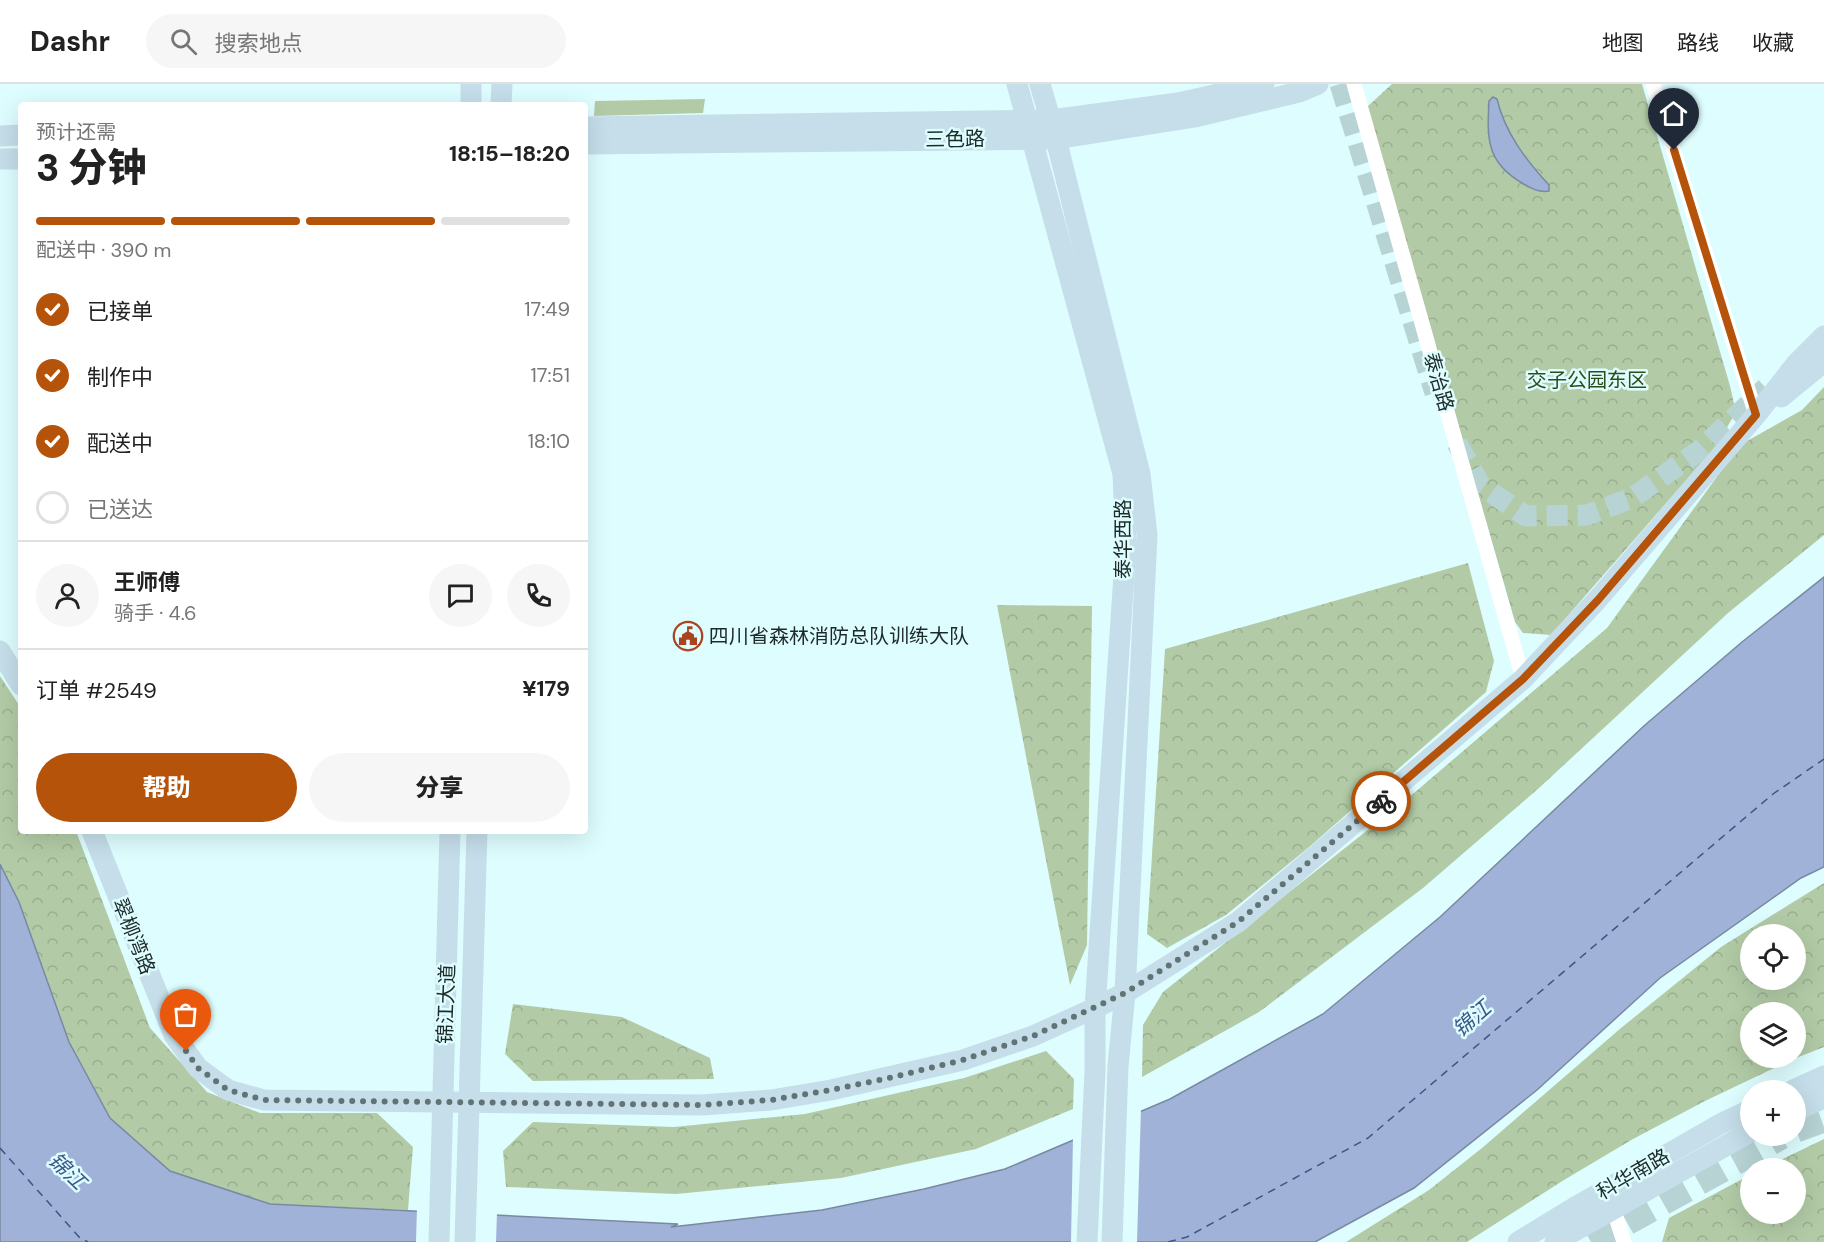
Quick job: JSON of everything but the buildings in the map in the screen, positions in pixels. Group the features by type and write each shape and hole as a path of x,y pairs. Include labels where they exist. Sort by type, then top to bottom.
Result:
{"street":[{"path":"471,84 471,102"},
{"path":"501,102 502,84"},
{"name":"泰华西路","path":"1017,84 1123,474 1126,545 1095,1008 1095,1071 1087,1242"},
{"name":"泰华西路","path":"1040,84 1140,474 1147,535 1125,993 1118,1066 1112,1242"},
{"name":"三色路","path":"1053,130 1263,84"},
{"name":"三色路","path":"588,127 796,123 1053,130 1195,117 1299,92 1318,84"},
{"name":"泰治路","path":"1354,84 1523,679"},
{"path":"1653,84 1756,415"},
{"name":"三色路","path":"588,144 1030,130"},
{"path":"0,136 18,135"},
{"path":"0,159 18,159"},
{"path":"1756,415 1797,364 1824,336"},
{"path":"1756,415 1824,362"},
{"name":"翠柳湾路","path":"93,834 174,1035 198,1068 228,1090 264,1100 702,1105 771,1100 831,1090 963,1060 1033,1036 1125,993 1238,922 1523,679 1598,600 1756,415"},
{"path":"0,651 18,681"},
{"name":"锦江大道","path":"439,1242 450,834"},
{"name":"锦江大道","path":"465,1242 477,834"},
{"path":"1806,1084 1824,1076"},
{"path":"1806,1106 1824,1098"},
{"name":"科华南路","path":"1518,1242 1576,1206 1740,1115"},
{"name":"科华南路","path":"1555,1242 1740,1138"},
{"path":"1613,1208 1624,1242"}],"green space":[{"name":"交子公园东区","path":"1392,84 1642,84 1730,386 1736,412 1716,446 1551,635 1523,633 1515,622 1367,107"},
{"path":"705,99 703,113 594,116 595,101"},
{"path":"1824,387 1824,535 1728,613 1539,788 1423,888 1259,1012 1142,1077 1143,1025 1163,992 1407,799 1607,628 1740,445 1802,410"},
{"path":"1468,563 1494,661 1486,692 1308,848 1226,915 1167,948 1147,934 1165,649"},
{"path":"997,605 1092,606 1087,945 1070,985"},
{"path":"0,676 18,703 18,834 77,834 150,1028 207,1092 260,1113 377,1113 413,1147 408,1210 270,1204 170,1171 110,1118 69,1042 19,902 0,864"},
{"path":"1824,883 1824,1047 1806,1054 1806,1002 1740,1002 1740,1068 1774,1068 1749,1080 1740,1080 1740,1084 1633,1139 1467,1242 1346,1242 1429,1190 1482,1148 1621,1028 1721,947 1740,935 1740,990 1806,990 1806,924 1758,924"},
{"path":"513,1004 622,1017 710,1058 714,1079 533,1081 505,1054"},
{"path":"1046,1051 1074,1079 1073,1109 976,1149 841,1178 676,1194 506,1187 503,1151 533,1122 674,1127 805,1114 964,1078"},
{"path":"1824,1139 1824,1242 1662,1242 1669,1218 1740,1180 1740,1224 1806,1224 1806,1158 1785,1158"}],"water":[{"path":"1493,97 1497,99 1511,135 1532,166 1549,185 1549,191 1538,191 1522,183 1501,167 1495,158 1488,126 1489,101"},
{"name":"锦江","path":"1824,577 1824,867 1801,878 1660,978 1537,1090 1414,1188 1315,1242 0,1242 0,864 19,902 69,1042 110,1118 170,1171 270,1204 678,1224 671,1227 822,1210 924,1189 1005,1169 1170,1099 1323,1014 1440,917 1645,725 1742,642"}],"pier":[{"path":"1141,1108 1137,1242 1071,1242 1073,1137"},
{"path":"417,1208 497,1213 496,1242 416,1242"}],"ferry route":[{"path":"1168,1242 1187,1237 1368,1138 1773,794 1824,759"},
{"path":"0,1148 79,1237 88,1242"}],"tunnel":[{"path":"1340,84 1435,393"},
{"path":"1457,443 1480,485 1526,516 1587,515 1632,498 1700,450 1766,388"},
{"path":"1806,1125 1824,1119"},
{"path":"1591,1242 1763,1146"}],"way so far":[{"path":"186,1051 198,1068 228,1090 264,1100 702,1105 771,1100 889,1078 963,1060 1033,1036 1125,993 1238,922 1381,801"}],"place":[{"name":"四川省森林消防总队训练大队","path":"688,636"}],"route":[{"path":"1381,801 1523,679 1598,600 1756,415 1674,150"}]}
